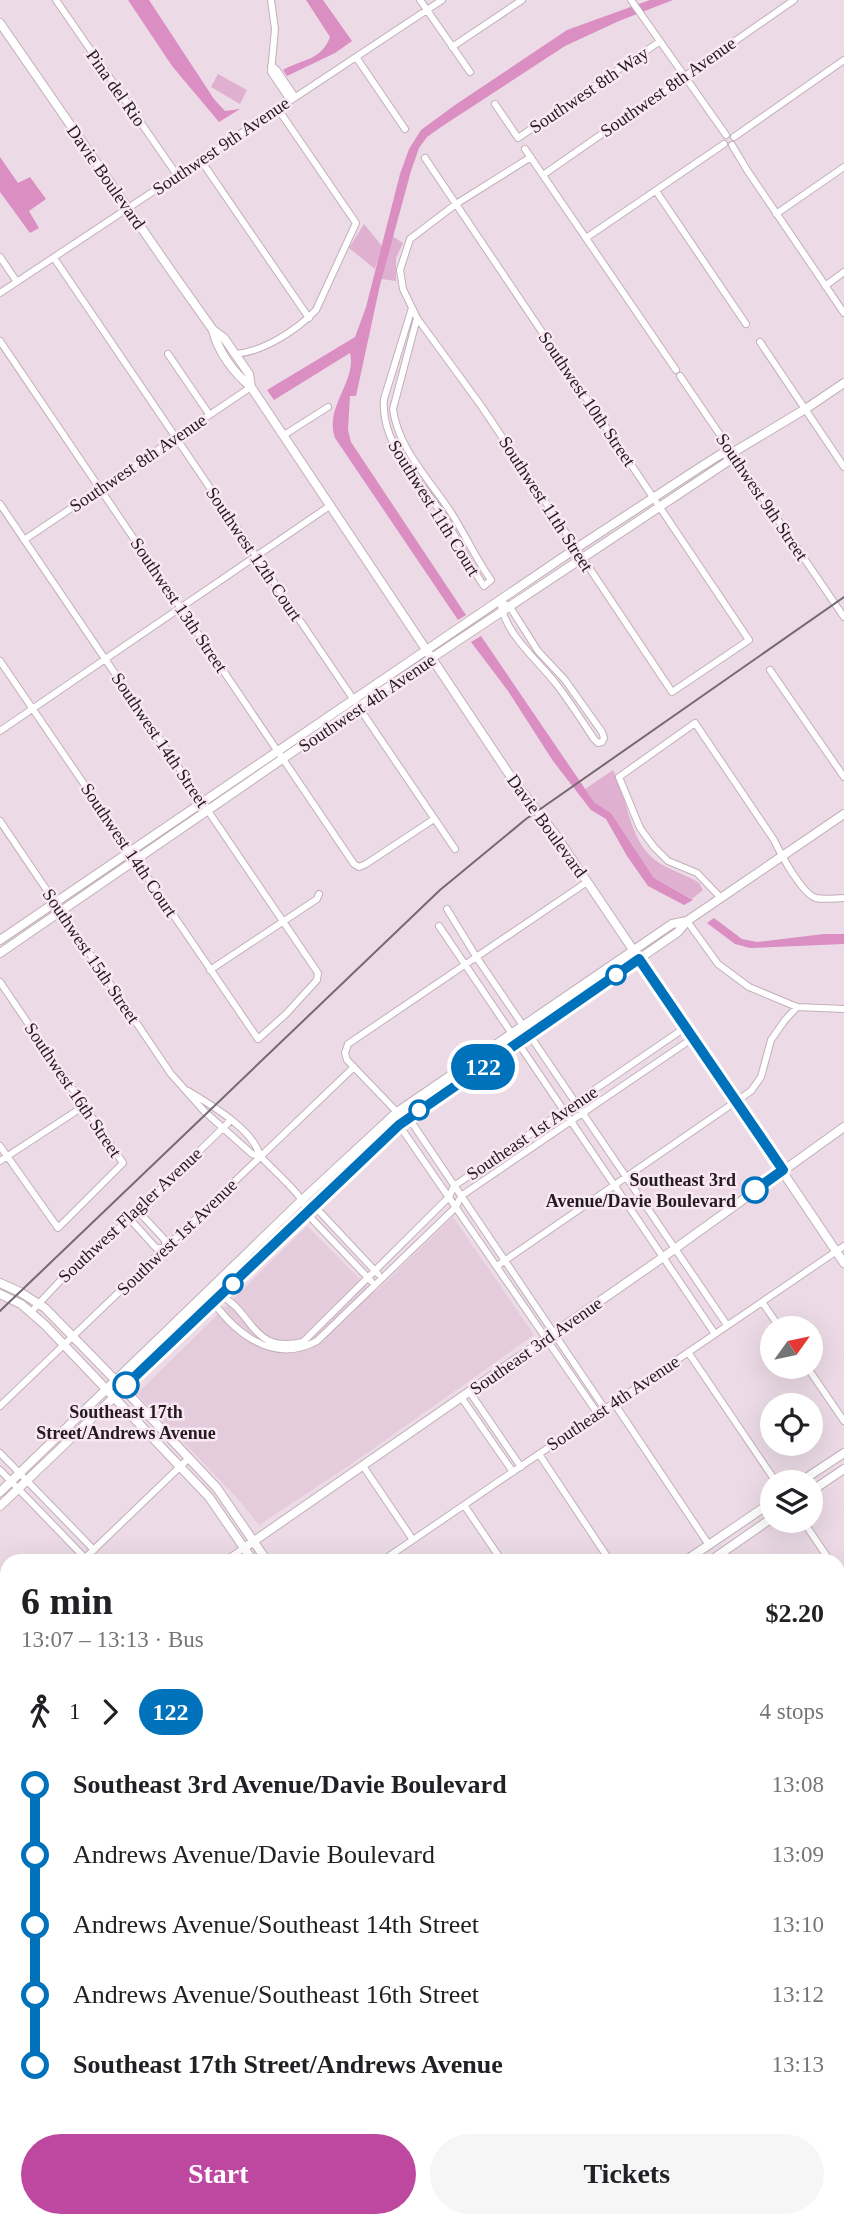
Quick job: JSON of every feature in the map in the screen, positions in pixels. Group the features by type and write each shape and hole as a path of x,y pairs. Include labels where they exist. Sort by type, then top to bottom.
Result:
{"main road":[{"name":"Davie Boulevard","path":"0,23 213,330 224,338 249,374 251,387"},
{"name":"Davie Boulevard","path":"213,330 216,343 240,379 251,387 284,435 511,777 555,834 736,1102 840,1249 844,1263"},
{"name":"Southwest 4th Avenue","path":"0,953 284,759 427,650 575,549 721,454 732,453 844,383"},
{"name":"Southwest 4th Avenue","path":"0,940 279,751 432,659 727,462 732,453"},
{"path":"0,1506 399,1125 844,814"},
{"path":"0,1492 302,1200 397,1112 672,924 687,922"},
{"name":"Southeast 3rd Avenue","path":"244,1548 662,1258 844,1127"},
{"path":"0,1283 38,1303 73,1336 217,1488 262,1554"},
{"path":"0,1294 31,1312 180,1466 209,1497 248,1554"},
{"path":"818,1470 844,1452"},
{"path":"823,1483 844,1469"},
{"path":"696,1554 760,1510"},
{"path":"723,1554 760,1527"}],"street":[{"name":"Pina del Rio","path":"56,0 177,176"},
{"path":"271,0 275,29 271,66 276,69 292,98"},
{"path":"420,0 470,72"},
{"name":"Southwest 9th Avenue","path":"0,293 442,0"},
{"path":"452,47 522,0"},
{"name":"Southwest 8th Avenue","path":"543,175 794,0"},
{"path":"632,2 726,135 734,137 844,60"},
{"name":"Southwest 8th Way","path":"495,104 518,138 659,42"},
{"path":"356,57 405,129"},
{"path":"235,354 252,351 309,318 321,302 356,223 278,109"},
{"path":"724,144 726,135"},
{"path":"732,145 735,142 734,137"},
{"path":"586,238 724,144 732,145"},
{"path":"732,145 844,313"},
{"name":"Southwest 9th Street","path":"525,149 844,617"},
{"path":"417,318 403,289 400,270 410,239 456,204 531,157"},
{"name":"Southwest 10th Street","path":"425,158 750,640 672,692"},
{"path":"200,159 309,318"},
{"path":"776,214 844,167"},
{"path":"656,191 746,324"},
{"path":"0,257 17,282"},
{"name":"Southwest 12th Court","path":"54,258 455,849"},
{"path":"825,286 844,272"},
{"name":"Southwest 11th Court","path":"412,308 384,399 386,429 446,521 464,558 484,586 491,580 398,431 393,409 417,318"},
{"name":"Southwest 11th Street","path":"417,318 482,407 672,692"},
{"name":"Southwest 13th Street","path":"0,341 354,864 359,867 434,818"},
{"path":"760,342 807,408 844,467"},
{"path":"168,354 209,414"},
{"name":"Southwest 8th Avenue","path":"24,540 251,387"},
{"path":"284,435 328,407"},
{"path":"404,459 411,454"},
{"name":"Southwest 14th Street","path":"0,504 319,976 286,1014 257,1039"},
{"path":"0,731 331,505"},
{"path":"500,601 510,607 538,651 565,680 602,732 602,742 598,743 594,739 558,687 528,653 502,612 500,601"},
{"name":"Southwest 14th Court","path":"0,661 257,1039"},
{"path":"770,670 844,777"},
{"path":"721,898 697,873 668,861 654,847 640,828 619,777 695,723 774,840 781,856 809,894 817,898 844,898"},
{"name":"Southwest 15th Street","path":"0,821 163,1063 206,1113 252,1154 260,1156"},
{"path":"587,882 348,1044 345,1053 347,1060 397,1112 408,1118 606,1409"},
{"path":"210,970 317,899 319,894"},
{"path":"447,909 477,958 727,1325"},
{"path":"687,922 718,964 749,987 797,1007 844,1009"},
{"path":"439,926 715,1334"},
{"name":"Southwest 16th Street","path":"0,982 123,1163 58,1228 7,1157"},
{"path":"497,1266 751,1091 761,1077 771,1040 797,1007"},
{"name":"Southeast 1st Avenue","path":"305,1344 449,1197 454,1186 686,1027"},
{"name":"Southeast 1st Avenue","path":"461,1196 693,1038"},
{"name":"Southwest 1st Avenue","path":"0,1406 354,1067"},
{"name":"Southwest 15th Street","path":"184,1088 231,1120 258,1148 260,1156 302,1200 310,1210 312,1218 375,1285"},
{"path":"0,1161 84,1106"},
{"path":"397,1112 399,1125 597,1414"},
{"name":"Southwest Flagler Avenue","path":"31,1312 231,1120"},
{"path":"0,1146 7,1157"},
{"path":"208,1293 213,1302 245,1335 258,1344 271,1348 317,1341 456,1207 461,1196"},
{"name":"Southwest 15th Street","path":"310,1210 319,1212 382,1278"},
{"path":"129,1218 156,1248 165,1248 165,1240 138,1211"},
{"path":"339,1245 345,1238"},
{"path":"408,1240 414,1247"},
{"name":"Southeast 4th Avenue","path":"397,1554 413,1540 840,1249"},
{"path":"208,1293 221,1295 266,1340 305,1344"},
{"path":"762,1302 772,1316"},
{"path":"688,1352 768,1470"},
{"path":"815,1379 844,1421"},
{"path":"465,1394 520,1467"},
{"path":"465,1394 513,1472"},
{"path":"614,1403 709,1545"},
{"path":"0,1453 94,1550"},
{"path":"539,1454 605,1554"},
{"path":"90,1554 189,1458"},
{"path":"363,1466 413,1540"},
{"path":"0,1470 79,1554"},
{"path":"42,1513 50,1504"},
{"path":"464,1505 497,1554"},
{"path":"811,1533 826,1554"},
{"name":"Southeast 3rd Avenue","path":"235,1554 244,1548"}],"shaded area":[{"path":"128,0 149,0 214,99 225,111 240,109 219,122 172,66"},
{"path":"306,0 323,0 352,41 335,53 287,76 283,70 322,51 330,37"},
{"path":"650,0 673,0 565,46 427,137 419,148 411,171 380,285 356,396 350,396 348,430 351,442 466,615 458,620 335,438 334,416 349,374 350,353 274,400 267,390 355,337 366,307 400,174 409,149 421,130 567,30"},
{"path":"218,74 247,90 240,104 211,87"},
{"path":"0,157 18,183 30,177 46,199 29,211 39,228 30,233 0,192"},
{"path":"364,224 382,246 375,269 349,248"},
{"path":"392,236 403,243 396,258 396,281 381,279"},
{"path":"481,636 594,802 611,813 654,878 693,900 684,905 648,886 606,819 591,810 553,761 508,691 471,642"},
{"path":"613,770 639,840 655,860 699,883 703,890 692,899 654,878 611,813 594,802 585,789"},
{"path":"714,918 742,939 757,942 844,934 844,944 750,948 735,944 707,923"},
{"path":"453,1217 534,1335 350,1465 259,1525 238,1499 137,1394 307,1226 374,1293"}],"railway":[{"path":"0,1311 440,890 526,819 844,597"}],"bus line":[{"name":"122","path":"126,1385 399,1125 639,959 783,1170 755,1190"}],"place":[{"name":"Southeast 3rd Avenue/Davie Boulevard","path":"755,1190"},
{"name":"Southeast 17th Street/Andrews Avenue","path":"126,1385"}]}
